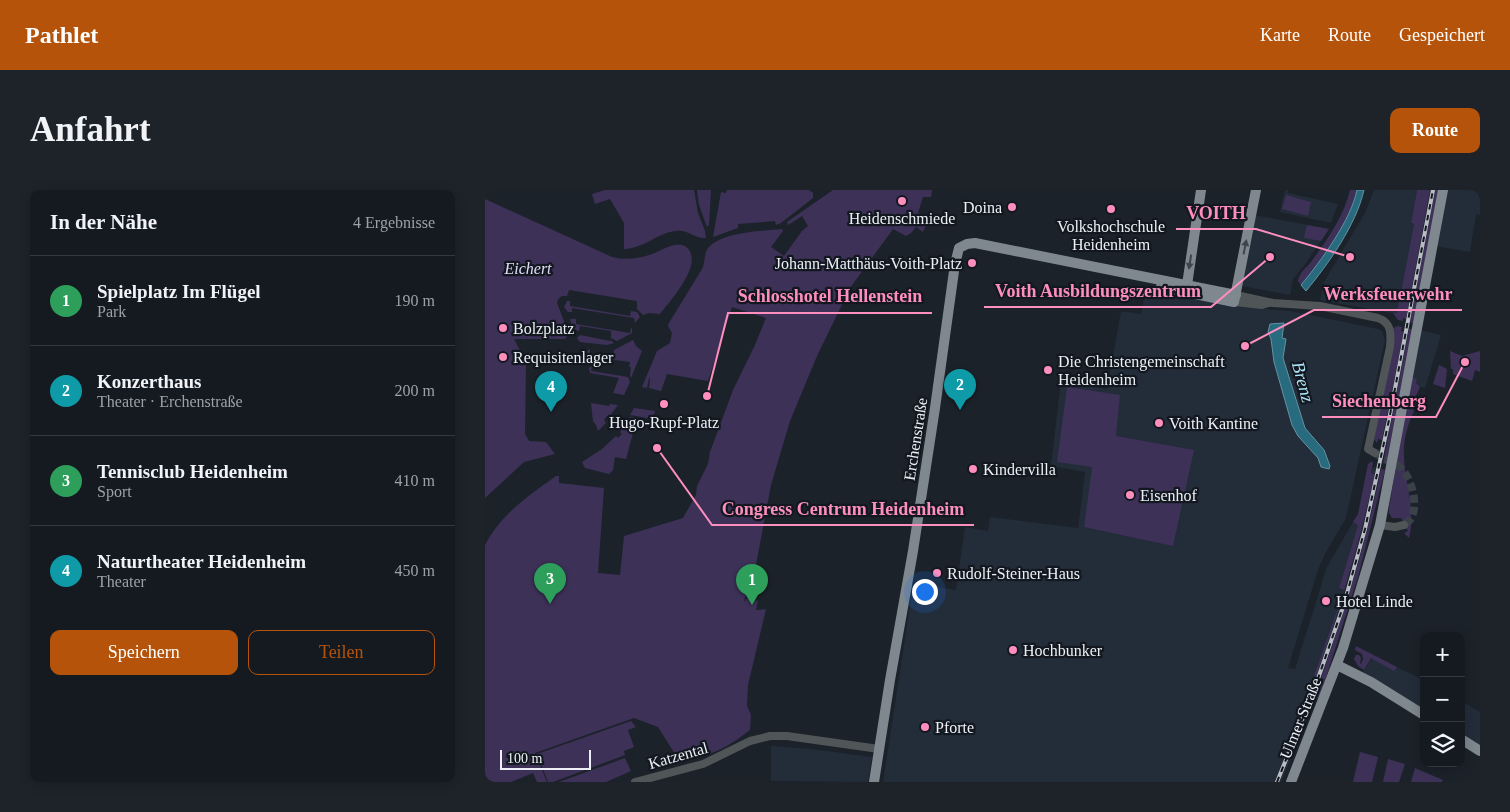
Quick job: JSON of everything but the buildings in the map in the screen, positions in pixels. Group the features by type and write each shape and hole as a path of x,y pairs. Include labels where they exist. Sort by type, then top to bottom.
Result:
{"main road":[{"path":"1201,190 1188,289 1235,298 1256,190"},
{"name":"Ulmer Straße","path":"1291,782 1352,622 1380,525 1443,190"},
{"name":"Erchenstraße","path":"874,782 893,657 914,542 958,252 967,244 975,243 1188,289"},
{"path":"1337,665 1357,674 1420,713"},
{"path":"1331,681 1357,674"},
{"path":"1465,742 1480,751"}],"street":[{"path":"1235,298 1320,306 1378,318 1386,322 1390,328 1390,347 1372,451"},
{"path":"1380,525 1395,527 1404,525"},
{"name":"Katzental","path":"635,782 703,764 755,739 781,736 879,749"}],"shaded area":[{"path":"1285,190 1288,190 1288,193 1338,204 1331,223 1280,212"},
{"path":"1374,190 1417,190 1411,223 1414,224 1397,314 1320,300 1324,282 1365,213"},
{"path":"1430,190 1435,190 1410,319 1406,319"},
{"path":"1446,190 1480,190 1480,215 1476,214 1470,252 1436,246"},
{"path":"1254,215 1329,229 1293,279 1290,295 1242,286"},
{"path":"1146,287 1239,307 1291,311 1378,329 1382,331 1385,340 1346,518 1318,570 1288,668 1295,669 1327,567 1353,522 1358,525 1339,588 1344,590 1314,676 1346,590 1375,474 1371,473 1372,467 1381,469 1377,490 1364,542 1338,629 1299,739 1281,782 883,782 912,593 928,596 930,586 956,590 965,527 988,531 990,517 1078,528 1085,472 1051,466 1061,381 1107,389 1121,311 1141,314"},
{"path":"1420,330 1441,335 1425,388 1418,386 1411,377"},
{"path":"1404,332 1408,333 1388,441 1382,440"},
{"path":"1373,656 1420,678 1420,708 1363,672"},
{"path":"1465,703 1480,712 1480,747 1465,737"},
{"path":"771,746 872,757 868,782 771,781"}],"green space":[{"path":"605,190 694,190 698,213 706,238 684,231 676,231 669,232 638,246 624,249 624,223 610,199 595,204 592,194"},
{"path":"697,190 711,190 709,225 707,227 699,205"},
{"path":"727,190 809,190 813,193 813,198 776,225 775,221 738,224 738,228 713,237 721,192 726,193"},
{"path":"833,190 932,190 931,197 923,197 918,213 927,216 923,232 916,227 906,236 893,229 850,288 817,356 790,421 771,485 755,570 763,575 764,580 757,594 745,597 744,602 747,598 758,601 756,610 766,609 748,685 747,706 751,715 750,730 729,745 713,753 686,757 675,754 658,727 634,718 535,753 547,782 537,782 533,773 511,782 485,782 485,545 499,524 516,506 556,476 559,476 559,483 604,488 598,573 620,575 624,536 683,518 696,495 697,486 708,464 710,452 733,390 766,318 732,307 708,381 667,374 661,391 649,388 650,378 647,388 642,387 657,351 670,343 672,333 668,326 669,323 702,269 706,252 713,244 730,236 782,229 783,231 771,247 784,256 802,231 808,226 802,216 788,225 787,222"},
{"path":"1350,190 1357,190 1342,228 1327,252 1301,285 1298,281 1300,276 1334,228 1344,209"},
{"path":"1417,190 1430,190 1406,319 1403,318 1403,321 1398,320 1393,313 1397,313 1414,224 1411,223"},
{"path":"1435,190 1439,190 1413,323 1410,322"},
{"path":"1286,195 1311,202 1308,216 1282,209"},
{"name":"Eichert","path":"485,199 612,257 630,259 652,254 670,246 679,245 688,248 692,257 688,274 683,283 660,314 649,313 643,315 637,309 637,301 569,290 567,296 562,296 558,299 557,303 569,334 565,339 514,339 526,362 525,434 529,441 546,442 555,454 524,462 485,498"},
{"path":"1307,225 1329,229 1321,241 1304,238"},
{"path":"567,301 570,301 570,306 630,316 631,311 637,312 640,317 635,323 634,318 572,308 572,312 568,312 564,307"},
{"path":"570,319 576,319 576,324 630,333 632,328 632,333 617,341 611,338 611,331 580,326 579,331 575,330"},
{"path":"1402,327 1401,331 1404,332 1382,440 1378,439 1377,443 1374,439 1394,335 1393,328"},
{"path":"1409,329 1412,329 1412,333 1386,464 1383,463"},
{"path":"580,335 610,340 614,343 607,345 580,342 577,338"},
{"path":"633,340 642,351 631,378 630,362 594,357 593,360 587,357 587,351 590,349 590,353 613,358 614,350"},
{"path":"1450,351 1462,356 1480,351 1480,372 1475,370 1472,381 1453,374"},
{"path":"1439,365 1447,369 1445,388 1433,384"},
{"path":"592,366 591,371 628,377 630,382 624,395 613,393 619,378 590,373 589,368"},
{"path":"1411,377 1417,379 1416,383 1420,387 1414,400 1419,403 1413,410 1404,445 1411,517 1409,538 1404,533 1408,531 1401,518 1392,518 1389,508"},
{"path":"1067,387 1120,395 1116,436 1194,450 1173,546 1084,527 1092,467 1057,462"},
{"path":"591,403 609,406 610,404 618,405 609,417 607,416 604,420 606,423 598,431 593,421"},
{"path":"634,408 655,411 653,419 630,415"},
{"path":"630,417 637,418 626,459 615,457 613,470 609,474 585,468 582,462 602,449 616,436 618,438"},
{"path":"1372,461 1371,473 1375,474 1349,576 1316,677 1314,676 1344,590 1339,588 1358,525 1353,522 1358,514 1368,464"},
{"path":"1381,469 1385,470 1358,577 1321,693 1315,702 1324,679 1321,678 1362,548"},
{"path":"1356,646 1397,667 1394,671 1371,658 1364,670 1358,666 1354,659 1356,655 1359,655 1361,664 1363,659 1362,654 1355,650"},
{"path":"631,721 636,727 628,730 634,747 624,751 625,755 553,782 548,782 537,754"},
{"path":"1360,752 1378,757 1372,782 1353,782"},
{"path":"625,758 631,771 606,782 559,782"},
{"path":"1388,759 1405,764 1399,782 1383,782"},
{"path":"1415,768 1443,780 1442,782 1411,782"}],"water":[{"path":"1357,190 1364,190 1355,217 1341,243 1306,291 1301,285 1342,227 1354,202"},
{"path":"1284,323 1282,338 1286,339 1283,358 1305,428 1324,450 1330,466 1329,469 1321,467 1318,458 1298,436 1292,425 1274,362 1271,339 1268,332 1270,324"}],"tunnel":[{"path":"1375,453 1392,462 1406,474 1412,490 1414,506 1410,521 1404,525"}],"railway":[{"path":"1277,782 1314,690 1344,604 1365,529 1389,420 1433,190"}],"place":[{"name":"Heidenschmiede","path":"902,201"},
{"name":"Doina","path":"1012,207"},
{"name":"Volkshochschule Heidenheim","path":"1111,209"},
{"name":"Voith Ausbildungszentrum","path":"1270,257"},
{"name":"VOITH","path":"1350,257"},
{"name":"Johann-Matthäus-Voith-Platz","path":"972,263"},
{"name":"Bolzplatz","path":"503,328"},
{"name":"Werksfeuerwehr","path":"1245,346"},
{"name":"Requisitenlager","path":"503,357"},
{"name":"Siechenberg","path":"1465,362"},
{"name":"Die Christengemeinschaft Heidenheim","path":"1048,370"},
{"name":"Schlosshotel Hellenstein","path":"707,396"},
{"name":"Hugo-Rupf-Platz","path":"664,404"},
{"name":"Konzerthaus","path":"960,410"},
{"name":"Naturtheater Heidenheim","path":"551,412"},
{"name":"Voith Kantine","path":"1159,423"},
{"name":"Congress Centrum Heidenheim","path":"657,448"},
{"name":"Kindervilla","path":"973,469"},
{"name":"Eisenhof","path":"1130,495"},
{"name":"Rudolf-Steiner-Haus","path":"937,573"},
{"name":"Hotel Linde","path":"1326,601"},
{"name":"Tennisclub Heidenheim","path":"550,604"},
{"name":"Spielplatz Im Flügel","path":"752,605"},
{"name":"Hochbunker","path":"1013,650"},
{"name":"Pforte","path":"925,727"}],"water label":[{"name":"Brenz","path":"1303,382"}]}
